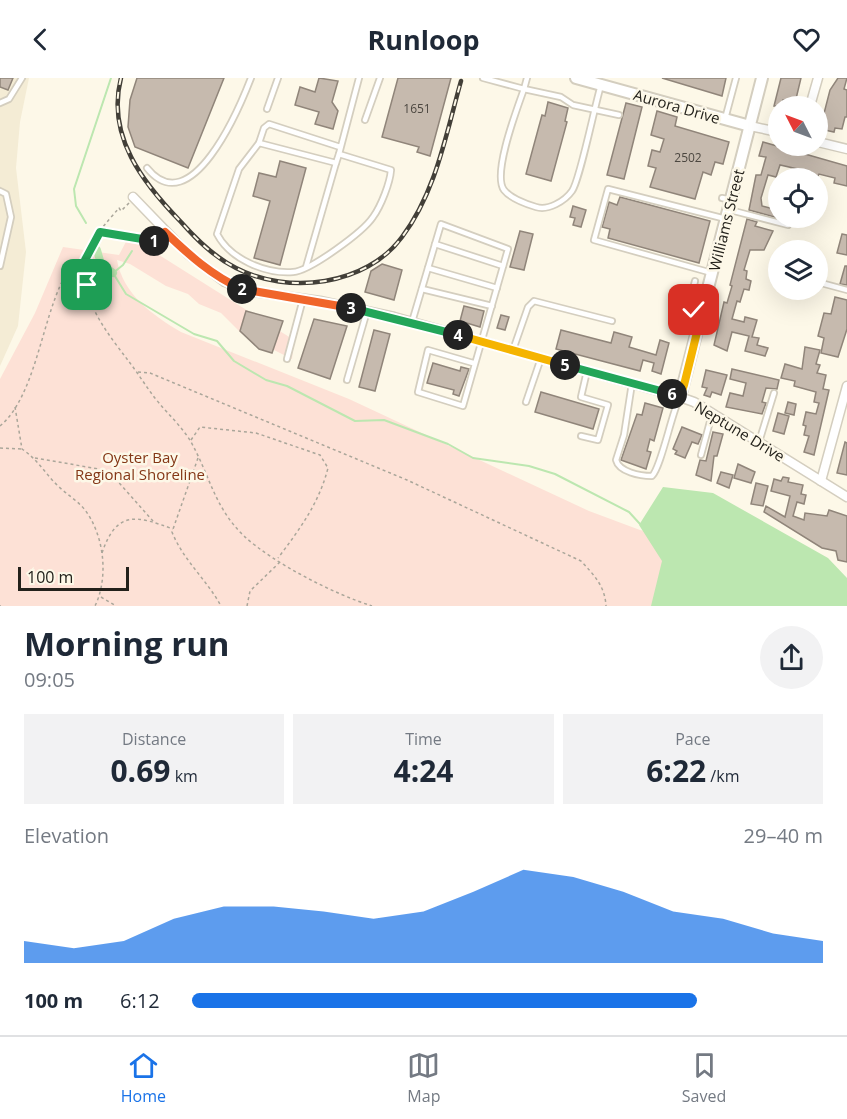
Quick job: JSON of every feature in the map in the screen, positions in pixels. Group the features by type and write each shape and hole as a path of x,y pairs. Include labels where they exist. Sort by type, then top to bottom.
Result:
{"street":[{"name":"Williams Street","path":"680,397 762,78"},
{"path":"813,96 818,78"},
{"name":"Aurora Drive","path":"582,79 725,120 768,130"},
{"path":"828,144 847,149"},
{"name":"Neptune Drive","path":"133,197 188,254 225,282 247,291 367,311 412,322 680,397 713,414 847,497"},
{"path":"821,481 847,388"}],"lane":[{"path":"0,103 9,99 22,78"},
{"path":"147,168 164,182 175,183 186,179 215,152 226,134 251,78"},
{"path":"267,109 278,78"},
{"path":"305,268 339,153 358,78"},
{"path":"365,120 380,78"},
{"path":"483,78 561,97 573,105 619,115"},
{"path":"527,78 499,174 504,190 522,203 541,208 558,203 573,190 601,85"},
{"path":"725,120 736,78"},
{"path":"339,153 392,170 374,217 357,233 294,273 261,268 240,258 221,242 218,234 238,169 259,143 264,128 269,124 340,147"},
{"path":"259,143 336,163"},
{"path":"712,273 594,240 608,189 727,207 768,219"},
{"path":"0,191 6,194 11,216 0,266"},
{"path":"412,322 441,224 508,249 482,342 473,363 463,405 418,392 428,350 473,363"},
{"path":"435,244 503,266"},
{"path":"428,268 497,288"},
{"path":"694,282 688,308 702,312"},
{"path":"828,285 847,290"},
{"path":"422,289 492,306"},
{"path":"287,359 303,299"},
{"path":"513,351 528,307 534,301 612,321"},
{"path":"347,380 367,311"},
{"path":"526,402 541,358"},
{"path":"581,436 598,440 608,405 581,397 587,371"},
{"path":"632,383 624,435 616,460 620,468 642,476 652,476 659,467 661,450 680,397"},
{"path":"759,442 774,393"},
{"path":"701,455 713,414"}],"path":[{"path":"133,197 126,208 121,211 119,208 100,232 85,260 85,273 102,328 191,441 225,515 246,537 277,559 336,592 372,606"},
{"path":"100,232 155,242 165,232"},
{"path":"0,426 15,407 33,368 45,325 63,280 85,273"},
{"path":"136,372 150,373 407,480 581,561 599,581 605,595 606,606"},
{"path":"15,407 22,449"},
{"path":"191,441 200,427 247,432 320,455 328,468 322,492 310,515 277,559"},
{"path":"0,448 22,449 34,457 56,484 84,508 97,529 101,557 100,597 95,606"},
{"path":"34,457 99,469 112,476 153,521"},
{"path":"198,458 173,529 177,544 213,591 221,606"},
{"path":"101,557 111,532 121,523 134,518 153,521 173,529"},
{"path":"247,606 250,591 281,561"},
{"path":"100,597 116,606"}],"shaded area":[{"path":"0,78 29,78 20,122 16,168 26,252 18,326 0,366"},
{"path":"663,487 713,493 828,558 847,578 847,606 651,606 662,561 639,525"}],"green space":[{"name":"Oyster Bay Regional Shoreline","path":"129,236 294,340 292,359 242,334 221,313 199,304 188,294 166,286 130,264 117,260 125,283 140,302 181,332 349,399 589,511 640,530 667,536 666,606 0,606 0,379 35,313 63,247 119,255"}],"building":[{"path":"0,78 13,78 8,90 0,87"},
{"path":"137,78 224,78 188,168 135,147 128,127 130,100"},
{"path":"319,78 338,81 332,102 338,111 333,129 315,124 319,112 295,105 300,87 315,92"},
{"path":"398,78 451,78 430,156 417,152 419,147 382,137"},
{"path":"662,78 726,78 722,96"},
{"path":"781,78 801,78 797,96 776,96"},
{"path":"838,78 847,78 844,89 847,90 847,117 845,117 842,129 835,128 834,132 828,131 830,90"},
{"path":"548,102 568,108 565,121 567,122 551,181 526,174 542,115 545,116"},
{"path":"626,103 642,107 624,179 607,175"},
{"path":"657,111 677,117 675,126 729,142 723,164 715,162 711,175 703,172 695,199 650,187 656,168 648,166 652,150 660,152 664,139 651,135"},
{"path":"763,142 768,143 768,156 812,156 847,166 847,186 834,183 835,178 828,176 828,168 793,168 780,165 779,168 768,168 761,198 762,206 768,208 768,215 749,210 756,175 761,175 766,157 759,156"},
{"path":"280,161 306,168 280,265 254,258 270,201 253,196 259,173 276,177"},
{"path":"620,197 710,221 699,263 608,238 610,229 602,227 609,202 617,205"},
{"path":"573,206 586,210 581,227 573,225 575,218 570,217"},
{"path":"747,219 757,222 755,226 773,231 764,250 750,250 744,270 747,271 746,279 751,281 749,290 744,289 740,302 737,301 732,319 744,322 745,317 757,320 752,337 759,338 757,345 768,348 765,356 745,351 749,336 732,332 727,351 714,345 724,302 727,303 732,286 730,285"},
{"path":"520,231 533,234 524,270 510,267"},
{"path":"842,234 847,235 847,255 837,253"},
{"path":"382,264 402,270 394,300 365,292 371,271"},
{"path":"845,266 847,266 847,285 840,284"},
{"path":"835,297 847,300 847,329 838,357 821,353 824,338 818,336 824,313 831,314"},
{"path":"464,306 484,311 480,327 460,321"},
{"path":"246,311 283,321 272,353 259,349 240,331"},
{"path":"501,315 509,317 505,330 497,328"},
{"path":"314,319 347,326 330,379 298,368"},
{"path":"374,330 390,334 375,391 359,387"},
{"path":"561,330 611,343 614,332 632,337 629,347 656,355 660,340 669,343 661,374 652,371 654,363 643,360 640,371 556,349"},
{"path":"805,347 820,350 816,364 820,365 817,373 826,375 823,389 829,390 814,455 804,452 809,436 804,435 806,426 803,425 806,412 816,414 819,403 814,402 816,392 794,386 795,381 781,378 785,364 802,369"},
{"path":"433,363 460,371 461,367 469,369 459,396 453,394 454,390 427,383"},
{"path":"732,369 779,380 777,389 766,388 762,402 766,403 762,414 726,407 730,393 743,396 746,383 730,379"},
{"path":"706,370 727,375 721,395 712,392 710,397 704,395 707,388 702,387"},
{"path":"541,392 599,409 593,429 535,412"},
{"path":"788,402 796,404 794,415 785,413"},
{"path":"645,403 663,408 654,441 650,439 647,451 651,452 646,469 621,460 637,414 642,415"},
{"path":"778,413 789,416 784,434 773,431"},
{"path":"682,427 702,435 698,444 692,442 685,458 675,454 677,451 673,449"},
{"path":"713,432 723,434 717,456 714,456 711,481 696,475 700,460 706,461"},
{"path":"845,442 847,443 847,475 837,473"},
{"path":"738,464 755,472 751,483 734,478"},
{"path":"721,472 733,475 729,488 717,483"},
{"path":"783,477 789,478 788,482 803,485 801,494 806,495 804,504 797,502 793,516 804,520 805,513 827,516 829,510 847,516 847,562 838,560 836,551 822,548 764,512 766,506 785,517 790,496 771,491 774,479 781,481"},
{"path":"756,483 768,486 763,506 751,504"}],"waterway":[{"path":"86,223 76,206 74,189 111,78"},
{"path":"97,250 101,264 113,273"},
{"path":"132,251 123,265 113,273 126,294 194,334 217,341 234,361 266,380 287,386 355,421 384,420 448,444 473,458 529,466 555,474 629,512 640,524"}],"railway":[{"path":"121,78 118,99 123,139 141,175 167,207 200,242 228,264 257,276 302,283 325,281 368,266 387,254 402,237 414,220 432,182 461,81"}],"route":[{"path":"87,285 85,260 100,232 155,242 165,232 188,254 225,282 247,291 268,296 320,301 394,317 680,397 702,312 694,310"}]}
